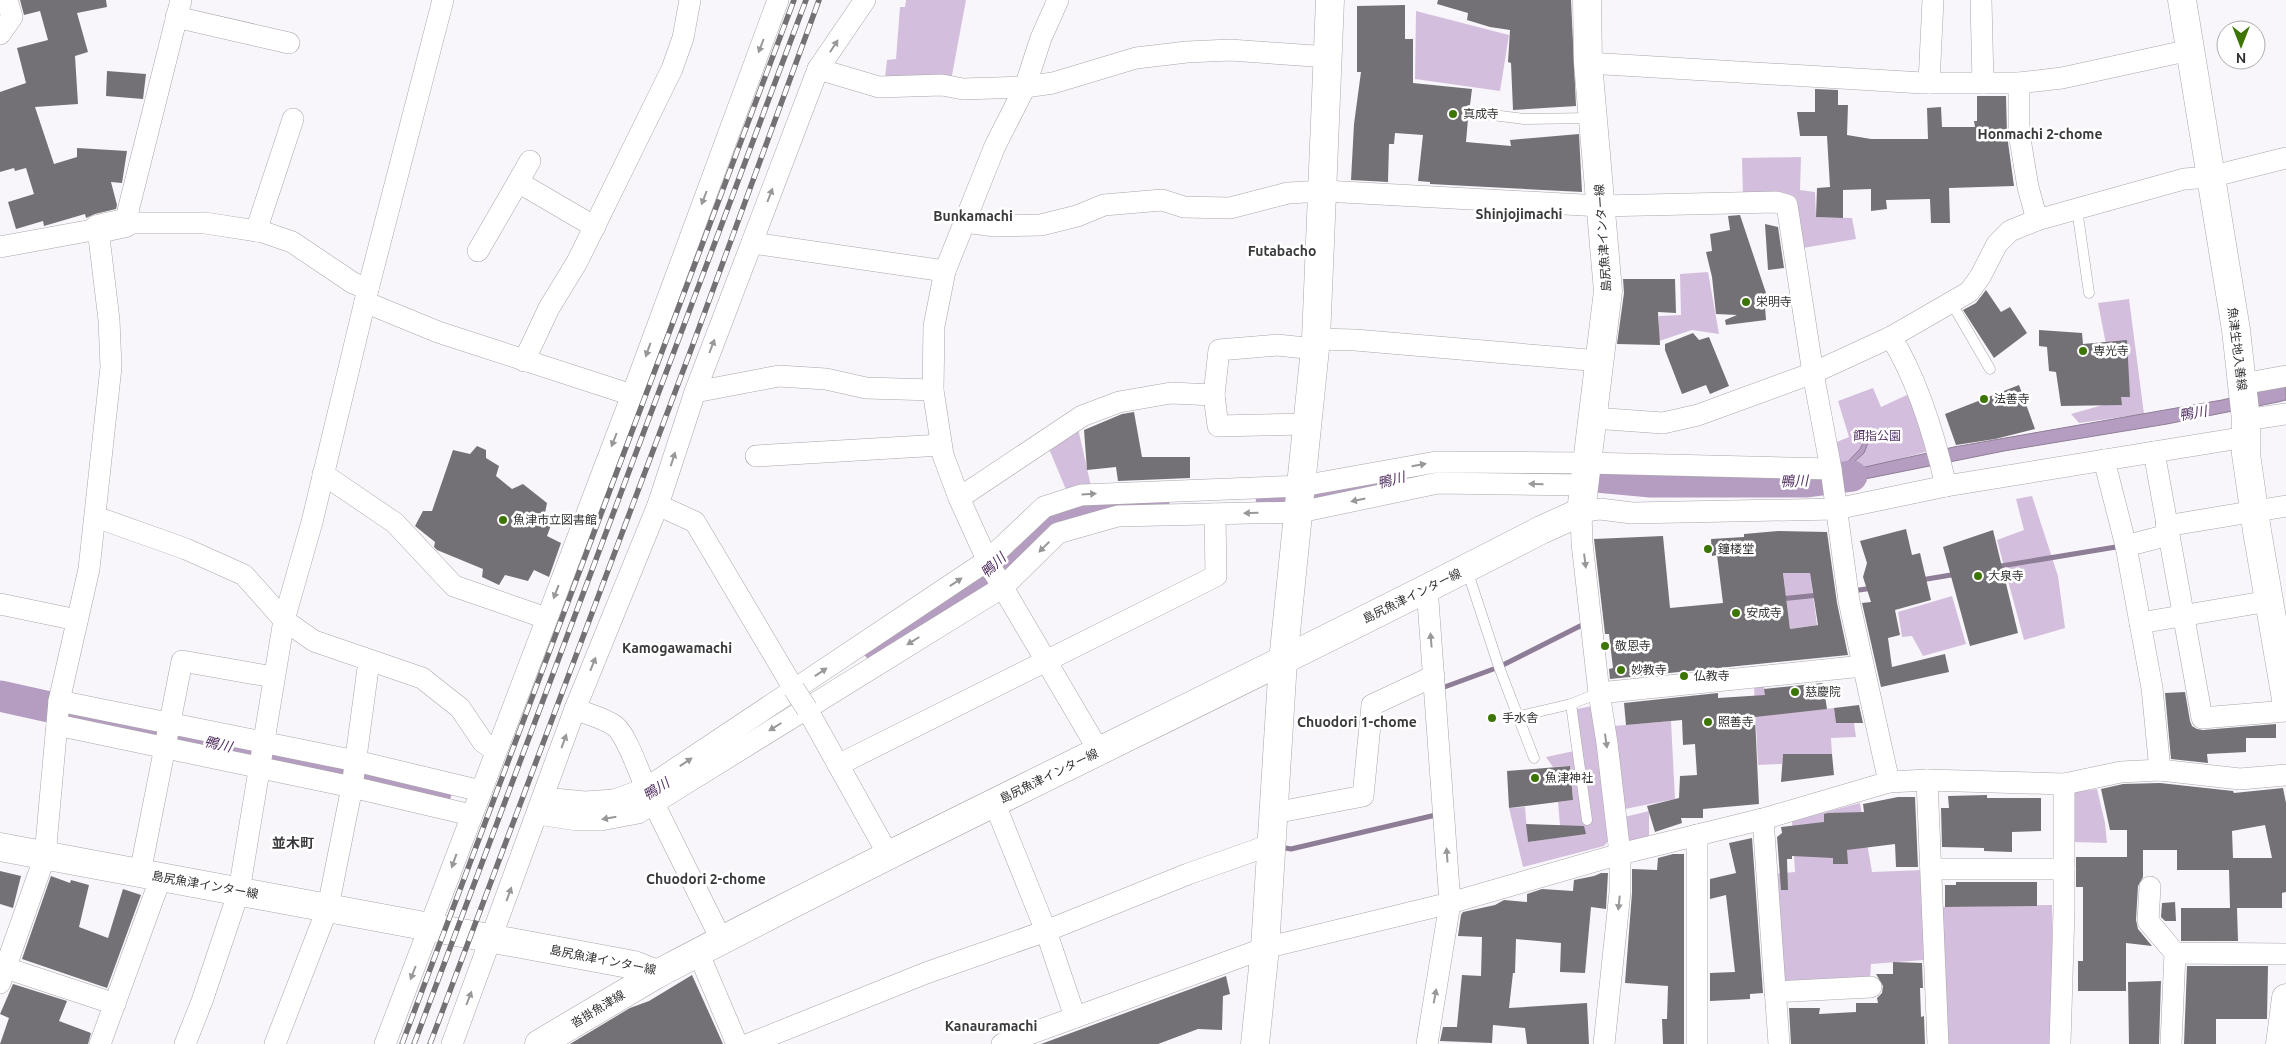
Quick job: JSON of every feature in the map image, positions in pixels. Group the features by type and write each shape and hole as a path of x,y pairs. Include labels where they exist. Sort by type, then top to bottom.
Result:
{"main road":[{"path":"1255,1044 1265,948 1283,661 1301,501 1315,344 1324,192 1330,0"},
{"name":"島尻魚津インター線","path":"0,847 634,965 657,974 994,802 1283,661 1541,530 1582,512 1608,291 1588,63 1587,0"},
{"name":"魚津生地入善線","path":"2182,0 2236,330 2254,510 2286,699"},
{"path":"98,229 125,223"},
{"name":"沓掛魚津線","path":"539,1044 657,974"},
{"path":"2280,1044 2286,1004"}],"street":[{"path":"0,34 12,17 7,0"},
{"path":"184,1044 202,1001 239,891 284,620 323,474 443,0"},
{"path":"524,361 548,308 578,262 672,69 683,38 690,0"},
{"path":"385,1044 632,395 778,0"},
{"path":"452,1044 492,940 575,709 658,505 695,392 818,69 865,0"},
{"path":"1058,0 1041,38 1025,87 995,146 945,271 934,326 933,390 943,455 959,498 989,562 1099,752"},
{"path":"1929,83 1933,0"},
{"path":"1980,0 1983,83"},
{"path":"289,44 178,8 125,223 205,223 256,231 292,242 353,283 367,296 438,332 632,395"},
{"path":"818,69 879,87 942,85 963,88 1025,87 1053,83 1136,58 1186,52 1230,50 1328,58"},
{"path":"1588,63 1929,83 2019,83 2062,78 2190,50"},
{"path":"2019,83 2019,133 2028,187 2037,220"},
{"path":"256,231 293,119"},
{"path":"1593,418 1663,423 1698,415 1813,373 1891,337 1969,292 1980,277 1997,244 2010,231 2037,220 2184,180 2210,178 2286,158"},
{"path":"478,251 530,161"},
{"path":"518,182 595,227"},
{"path":"965,222 995,226 1041,225 1077,216 1104,205 1162,200 1184,207 1230,208 1288,193 1324,192 1602,206 1767,202 1787,205 1813,373 1831,469 1849,601 1889,782"},
{"path":"2,241 98,229 109,320 111,367 89,570 59,701 45,856 3,976 114,1004"},
{"path":"752,243 945,271"},
{"path":"1891,337 1903,359 1941,467"},
{"path":"1308,424 1218,426 1214,394 1219,350 1355,340 1600,362"},
{"path":"695,392 779,376 826,379 866,388 933,390"},
{"path":"1604,1044 1620,892 1620,854 1582,543 1582,512 1600,509 1632,513 1835,500 1941,467 2104,460 2154,452 2245,410 2286,376"},
{"path":"959,498 1082,416 1119,402 1170,393 1214,394"},
{"path":"2245,410 2286,414"},
{"path":"756,456 941,445"},
{"path":"2154,452 2202,718 2286,711"},
{"path":"2104,460 2126,546 2152,688 2160,770"},
{"path":"649,795 1002,584 1058,533 1118,516 1215,514 1301,501 1436,462 1586,474 1831,469"},
{"path":"323,474 395,523 454,586 546,618"},
{"path":"540,806 577,820 600,820 638,813 649,795 989,562 1044,507 1081,495 1301,501"},
{"path":"658,505 695,522 807,709 889,856"},
{"path":"2126,546 2167,531 2254,510 2286,506"},
{"path":"838,765 1216,576 1215,514"},
{"path":"96,517 186,549 244,575 284,620 314,642 422,678 460,708 483,742 496,751"},
{"path":"1427,587 1450,903 1427,1044"},
{"path":"2140,623 2269,601"},
{"path":"0,604 77,620"},
{"path":"100,1044 114,1004 151,875 165,748 182,661 273,678"},
{"path":"275,1044 328,907 354,774 369,661"},
{"path":"1599,693 1863,666"},
{"path":"1274,813 1363,796 1372,705 1434,676"},
{"path":"59,701 264,743 471,815"},
{"path":"575,709 615,726 627,746 649,795 709,946 737,1044"},
{"path":"57,725 260,769 354,774 481,791"},
{"path":"1002,1044 1265,948 1450,903 1620,854 1763,819 1889,782 1928,780 2064,784 2121,772 2160,770 2240,779 2286,775"},
{"path":"1928,780 1938,1044"},
{"path":"2060,1044 2064,784"},
{"path":"994,802 1046,931 1075,1017"},
{"path":"1763,819 1779,1044"},
{"path":"1697,835 1697,1044"},
{"path":"749,1044 926,973 1046,931 1188,874 1270,845"},
{"path":"1930,869 2064,869"},
{"path":"2150,887 2148,921 2175,953 2171,1044"},
{"path":"2175,953 2286,954"},
{"path":"1775,992 1871,987"}],"lane":[{"path":"1469,112 1524,119 1594,118"},
{"path":"2077,209 2089,293"},
{"path":"1951,302 1990,368"},
{"path":"1466,569 1499,667 1520,716 1534,758"},
{"path":"1520,716 1571,704 1599,693"},
{"path":"1571,704 1587,820"}],"green space":[{"path":"906,0 966,0 950,86 884,87 887,60 896,59 900,7 905,7"},
{"path":"1416,11 1509,35 1500,91 1415,79"},
{"path":"1801,157 1800,190 1815,192 1816,217 1852,218 1856,239 1803,248 1793,198 1743,197 1742,158"},
{"path":"1708,272 1719,334 1692,330 1659,341 1659,316 1681,315 1680,274"},
{"path":"2129,299 2144,414 2079,423 2071,414 2117,401 2098,303"},
{"name":"餌指公園","path":"1873,388 1881,407 1909,394 1929,451 1843,474 1834,443 1849,437 1838,401"},
{"path":"1077,424 1091,486 1067,492 1047,444"},
{"path":"2032,496 2058,576 2065,628 2024,640 1997,540 2024,530 2016,499"},
{"path":"1783,572 1810,573 1817,625 1790,629"},
{"path":"1952,596 1966,644 1923,656 1912,636 1902,637 1898,612"},
{"path":"1764,685 1768,715 1834,708 1836,722 1854,723 1856,737 1831,738 1832,754 1783,754 1782,764 1758,765 1754,686"},
{"path":"1592,706 1608,841 1604,846 1523,867 1509,808 1525,807 1528,842 1561,837 1558,802 1573,800 1570,766 1553,767 1546,757 1574,751 1567,711"},
{"path":"1671,721 1675,799 1615,811 1613,726"},
{"path":"2097,789 2105,823 2107,843 2073,842 2073,792"},
{"path":"1860,803 1872,872 1922,870 1924,960 1871,964 1870,980 1780,986 1773,874 1795,872 1792,821"},
{"path":"1649,811 1649,839 1619,847 1616,819"},
{"path":"2052,905 2053,1044 1944,1044 1941,907"}],"water":[{"path":"2286,385 2286,400 2278,402 2167,424 2004,451 1845,483 1801,484 1836,474 1860,449 1867,435 1877,432 1878,437 1869,440 1864,453 1843,472 1954,447 2222,400"}],"building":[{"path":"20,0 106,0 107,7 77,13 88,52 75,56 78,104 35,107 54,164 77,157 77,148 127,151 122,183 111,182 117,205 116,209 86,218 85,214 44,226 43,221 16,229 8,202 34,194 26,168 15,171 14,168 0,172 0,92 26,83 17,48 48,40 40,11 24,15"},
{"path":"1438,0 1571,0 1576,106 1513,110 1511,63 1508,62 1510,30 1490,27 1467,20 1468,13 1437,4"},
{"path":"1405,5 1405,39 1413,39 1413,83 1472,89 1470,105 1464,107 1462,112 1464,117 1468,119 1466,142 1511,146 1510,140 1579,134 1582,192 1430,184 1430,182 1418,181 1423,135 1395,133 1394,144 1389,144 1388,182 1351,180 1354,124 1361,72 1357,72 1357,6"},
{"path":"107,71 146,74 143,99 106,96"},
{"path":"1815,89 1838,90 1838,105 1848,105 1847,135 1871,139 1928,139 1927,108 1941,107 1942,127 1975,127 1974,121 1977,121 1977,96 2006,96 2007,135 2014,186 1949,188 1950,223 1931,223 1930,199 1886,200 1887,209 1871,211 1871,189 1843,190 1843,218 1816,217 1817,188 1830,187 1827,136 1800,136 1797,112 1815,112"},
{"path":"1740,215 1770,305 1765,307 1766,320 1726,325 1725,320 1737,315 1716,314 1712,277 1706,252 1712,251 1710,234 1730,230 1728,216"},
{"path":"1765,224 1778,227 1784,268 1768,270"},
{"path":"1623,279 1675,279 1676,313 1658,312 1660,345 1617,344 1624,293"},
{"path":"1986,290 2001,312 2010,307 2027,333 1994,358 1963,310 1976,303"},
{"path":"2039,330 2082,333 2083,344 2127,340 2130,397 2121,397 2122,405 2061,406 2056,372 2049,371 2047,347 2039,346"},
{"path":"1693,333 1699,340 1709,337 1729,386 1710,394 1706,385 1682,394 1665,350 1665,344"},
{"path":"2019,385 2035,429 1995,439 1956,445 1945,414"},
{"path":"1134,412 1142,457 1190,457 1190,478 1118,481 1116,467 1087,470 1084,430 1122,414"},
{"path":"477,446 486,450 486,458 499,466 496,476 512,489 523,484 547,503 545,513 554,517 547,536 561,543 549,577 534,570 528,581 505,575 499,585 482,577 483,569 437,550 434,547 435,542 415,526 423,511 432,511 453,450 470,454"},
{"path":"1906,529 1912,555 1920,553 1931,600 1895,610 1900,635 1888,638 1892,667 1945,654 1949,672 1881,687 1862,603 1871,602 1863,577 1867,563 1860,541"},
{"path":"1993,530 2018,633 1970,646 1943,547"},
{"path":"1778,531 1827,532 1837,603 1848,655 1610,679 1609,669 1613,668 1609,634 1605,634 1594,539 1663,536 1670,608 1723,603 1717,555 1712,556 1711,539 1744,537 1744,534","holes":["1783,573 1810,573 1818,625 1790,629"]},
{"path":"1823,683 1827,709 1755,717 1759,804 1703,809 1703,818 1681,818 1682,823 1655,832 1647,806 1679,798 1680,776 1697,775 1695,744 1683,745 1682,720 1626,725 1624,703 1718,693 1718,698 1765,695 1764,689"},
{"path":"2185,692 2190,721 2192,726 2197,729 2276,724 2276,738 2246,738 2246,752 2207,754 2208,763 2171,759 2165,693"},
{"path":"1859,705 1863,723 1836,723 1834,708"},
{"path":"1783,754 1832,754 1834,775 1781,782"},
{"path":"1570,766 1573,800 1509,808 1507,771"},
{"path":"2160,783 2233,791 2234,793 2283,788 2286,803 2286,892 2282,893 2282,908 2230,908 2229,870 2177,870 2177,850 2143,850 2143,877 2138,886 2136,920 2138,929 2152,946 2126,943 2126,991 2078,991 2078,961 2083,961 2083,887 2076,887 2076,857 2127,857 2127,830 2110,830 2101,789 2123,784","holes":["2265,825 2272,858 2233,858 2232,831"]},
{"path":"1987,795 1987,798 2041,798 2041,831 2012,832 2012,852 1984,851 1984,848 1942,847 1941,808 1949,808 1948,796"},
{"path":"1898,797 1915,797 1918,867 1896,867 1895,844 1847,850 1848,864 1833,864 1833,858 1792,856 1792,859 1787,859 1788,890 1781,890 1777,837 1782,833 1781,827 1824,822 1824,814 1828,813 1864,812 1863,804"},
{"path":"1526,824 1584,826 1586,834 1528,842"},
{"path":"1752,838 1763,993 1750,994 1750,999 1710,1001 1710,973 1735,972 1726,895 1710,899 1710,879 1736,873 1729,843"},
{"path":"1673,854 1684,854 1684,1044 1663,1044 1662,1019 1667,1019 1668,986 1625,983 1632,869 1657,870 1658,858"},
{"path":"0,871 21,876 13,908 0,904"},
{"path":"1608,873 1606,909 1591,907 1585,973 1560,972 1561,943 1516,939 1515,973 1513,973 1509,1008 1587,1003 1589,1044 1527,1044 1525,1028 1493,1025 1492,1043 1440,1041 1443,1027 1457,1027 1462,975 1481,976 1482,937 1458,936 1463,912 1495,905 1504,900 1527,902 1527,894 1542,889 1573,891 1574,880"},
{"path":"51,876 70,883 71,880 89,885 79,927 108,938 123,889 141,895 107,988 22,959"},
{"path":"1956,882 2037,882 2037,906 1945,907 1945,885 1956,885"},
{"path":"2175,902 2176,921 2165,921 2161,917 2162,903"},
{"path":"2181,908 2237,908 2238,941 2181,941"},
{"path":"1893,962 1922,963 1923,988 1920,988 1921,1017 1924,1016 1925,1044 1791,1044 1789,1008 1820,1008 1819,1014 1856,1012 1856,1003 1878,1003 1877,998 1882,993 1883,986 1876,974 1893,974"},
{"path":"2187,966 2268,966 2267,1019 2216,1019 2216,1044 2184,1044"},
{"path":"692,975 723,1044 570,1044 630,1008 649,1001"},
{"path":"1226,976 1230,994 1223,996 1222,1030 1198,1029 1158,1044 1041,1044"},
{"path":"2161,981 2159,1044 2129,1044 2128,982"},
{"path":"13,984 67,1001 59,1021 91,1033 88,1044 0,1044 9,1018 0,1014"}],"waterway":[{"name":"鴨川","path":"1520,470 1651,482 1805,482 1852,476"},
{"name":"鴨川","path":"1271,497 1334,495 1426,472"},
{"name":"鴨川","path":"877,646 975,582 1041,521 1072,509 1154,502"},
{"path":"1995,567 2122,546"},
{"path":"1921,580 1957,574"},
{"path":"1852,591 1873,588"},
{"path":"1780,599 1819,595"},
{"path":"1439,689 1499,667 1586,623"},
{"name":"鴨川","path":"0,696 436,793"},
{"path":"1280,847 1291,849 1440,814"}],"railway":[{"path":"402,1044 794,0"},
{"path":"414,1044 806,0"},
{"path":"430,1044 692,347 819,0"}],"place":[{"name":"真成寺","path":"1453,114"},
{"name":"栄明寺","path":"1746,302"},
{"name":"専光寺","path":"2083,351"},
{"name":"法善寺","path":"1984,399"},
{"name":"魚津市立図書館","path":"503,520"},
{"name":"鐘楼堂","path":"1708,549"},
{"name":"大泉寺","path":"1978,576"},
{"name":"安成寺","path":"1736,613"},
{"name":"敬恩寺","path":"1605,646"},
{"name":"妙教寺","path":"1621,670"},
{"name":"仏教寺","path":"1684,676"},
{"name":"慈慶院","path":"1795,692"},
{"name":"手水舎","path":"1492,718"},
{"name":"照善寺","path":"1708,722"},
{"name":"魚津神社","path":"1535,778"}],"district":[{"name":"Honmachi 2-chome","path":"2040,134"},
{"name":"Shinjojimachi","path":"1519,214"},
{"name":"Bunkamachi","path":"973,216"},
{"name":"Futabacho","path":"1282,251"},
{"name":"Kamogawamachi","path":"677,648"},
{"name":"Chuodori 1-chome","path":"1357,722"},
{"name":"並木町","path":"293,843"},
{"name":"Chuodori 2-chome","path":"706,879"},
{"name":"Kanauramachi","path":"991,1026"}]}
